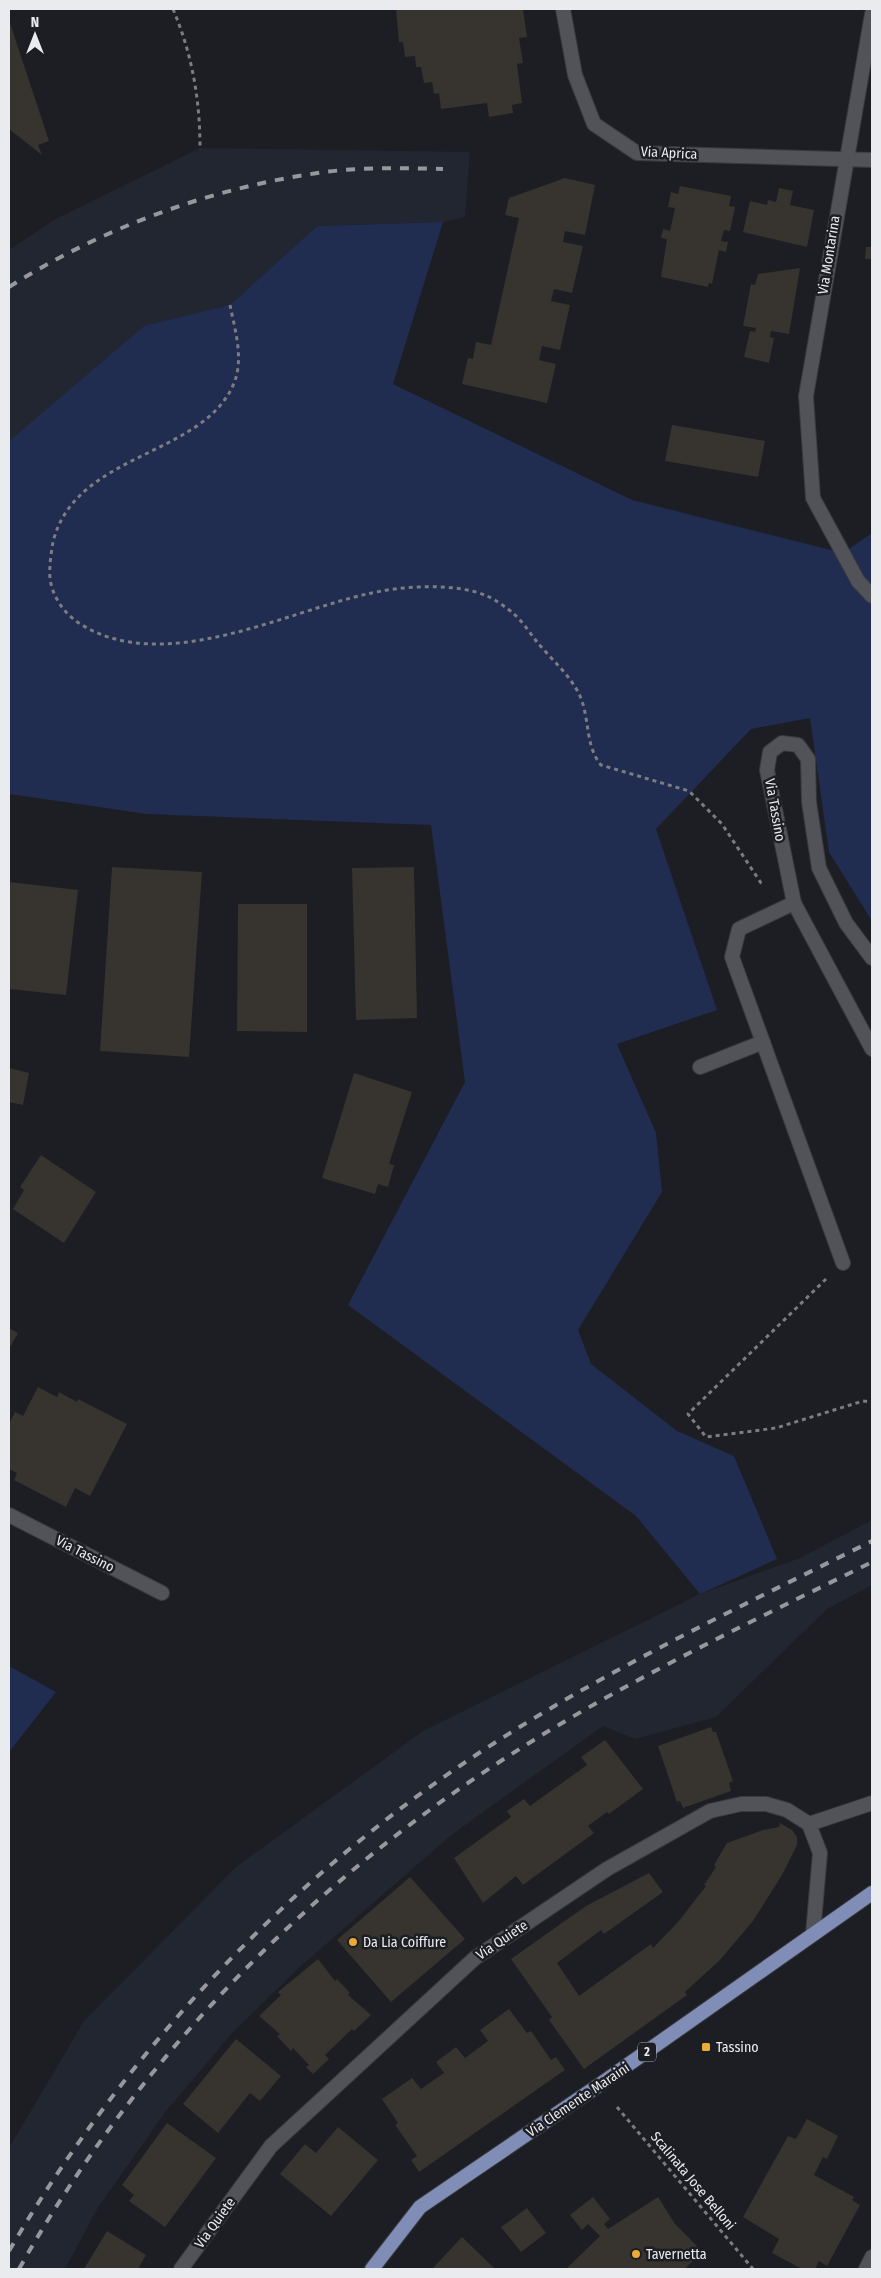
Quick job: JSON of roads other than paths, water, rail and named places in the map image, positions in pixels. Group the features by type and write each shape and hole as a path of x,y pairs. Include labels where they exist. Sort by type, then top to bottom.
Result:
{"main road":[{"name":"Via Clemente Maraini","path":"372,2269 420,2207 602,2083 872,1894"}],"street":[{"name":"Via Aprica","path":"564,9 575,75 594,124 637,153 872,160"},
{"name":"Via Montarina","path":"872,14 845,160 806,396 813,498 858,581 872,596"},
{"name":"Via Tassino","path":"872,958 846,923 819,868 809,802 808,759 798,745 782,743 770,752 767,770 794,903 872,1049"},
{"path":"794,903 740,929 732,957 843,1263"},
{"path":"700,1067 763,1042"},
{"name":"Via Tassino","path":"9,1515 162,1593"},
{"path":"813,1934 820,1853 809,1824 872,1803"},
{"name":"Via Quiete","path":"181,2269 271,2146 475,1958 607,1869 710,1811 741,1804 766,1804 787,1810 809,1824"},
{"path":"866,2269 872,2257"}],"railway":[{"path":"9,287 45,265 121,228 201,199 283,179 340,170 384,168 443,169"},
{"path":"9,2251 57,2175 108,2102 164,2032 224,1966 287,1904 354,1845 425,1791 499,1740 544,1712 636,1660 872,1541"},
{"path":"19,2269 65,2193 116,2119 172,2050 232,1983 295,1921 362,1862 433,1808 507,1757 596,1703 687,1654 872,1562"}],"place":[{"name":"Da Lia Coiffure","path":"353,1942"},
{"name":"Tassino","path":"706,2047"},
{"name":"Tavernetta","path":"636,2254"}]}
